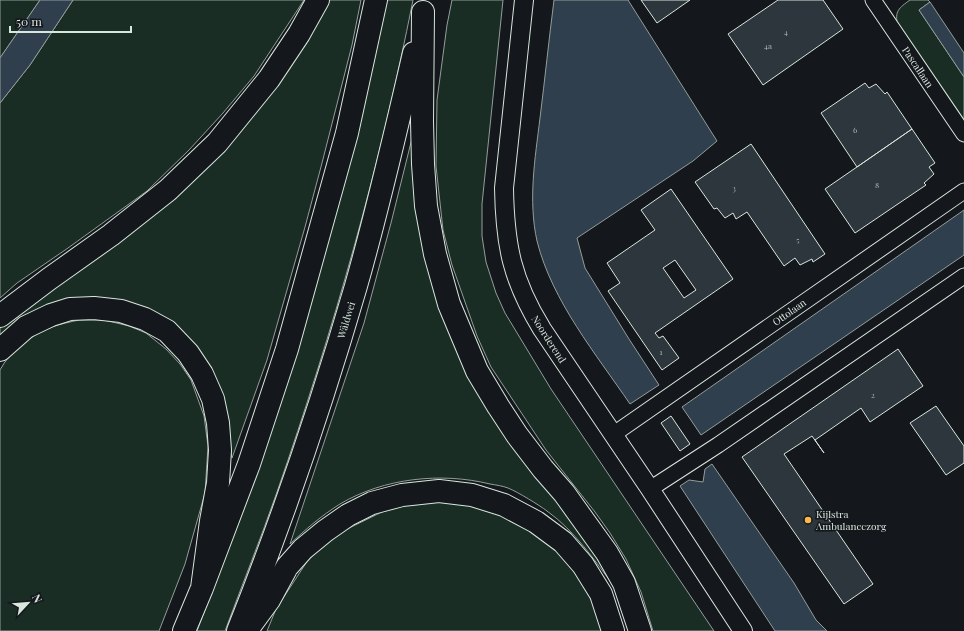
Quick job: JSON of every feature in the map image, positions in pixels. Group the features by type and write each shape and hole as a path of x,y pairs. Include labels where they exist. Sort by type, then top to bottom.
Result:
{"highway":[{"path":"0,316 49,279 111,236 168,190 217,142 269,79 299,34 318,0"},
{"path":"184,631 249,464 289,342 347,133 376,0"},
{"path":"424,6 422,121 426,206 435,254 449,304 477,371 498,406 521,440 568,498 607,553 624,583 640,631"},
{"name":"Wâldwei","path":"238,631 263,568 331,371 386,175 424,6"},
{"path":"0,350 26,326 51,315 70,309 94,308 121,311 145,319 167,331 188,352 202,374 213,399 218,423 220,450 218,483 202,588"},
{"path":"247,631 268,600 287,567 303,549 325,531 348,515 372,503 402,494 440,491 472,495 504,504 536,522 563,542 583,565 601,594 613,631"}],"street":[{"name":"Noorderend","path":"524,0 504,188 504,218 508,246 514,270 531,311 614,434 743,631"},
{"name":"Pascallaan","path":"873,0 964,134"},
{"name":"Ottolaan","path":"614,434 964,191"},
{"path":"650,489 718,445 964,276"}],"green space":[{"path":"0,0 40,0 0,58"},
{"path":"73,0 304,0 254,76 189,150 147,191 17,283 0,298 0,103 30,65"},
{"path":"324,0 361,0 352,45 305,227 267,360 232,458 226,426 208,370 108,302 0,343 0,326 143,218"},
{"path":"386,0 413,0 386,125 354,248 336,310 298,431 265,527 225,631 197,631 259,467"},
{"path":"452,0 503,0 482,204 482,236 486,262 496,293 505,313 551,389 714,631 653,631 641,592 626,559 595,512 546,450 491,367 477,336 452,265 443,230 436,166 437,100 447,25"},
{"path":"910,0 928,0 930,2 919,10 964,77 964,123 898,26 898,10"},
{"path":"418,114 443,300 614,586 575,537 547,511 508,488 471,480 433,478 394,483 375,488 340,504 314,523 290,544 364,323"},
{"path":"79,320 104,320 129,326 146,333 166,349 180,364 191,380 204,416 208,446 205,493 185,564 159,631 0,631 0,370 15,350 36,334 52,327"},
{"path":"441,501 468,504 522,522 557,551 585,584 602,631 267,631 276,609 308,560 324,545 345,530 382,512 414,503"}],"water":[{"path":"40,0 73,0 30,65 0,103 0,58"},
{"path":"554,0 628,0 717,141 693,161 577,238 585,268 659,385 630,404 576,326 564,306 544,263 534,226 533,180"},
{"path":"930,2 964,53 964,77 919,10"},
{"path":"964,210 964,255 701,435 682,407"},
{"path":"712,464 794,583 816,620 827,631 775,631 680,486 689,480 703,482 705,469"}],"building":[{"path":"641,0 690,0 657,23"},
{"path":"778,0 823,0 843,29 763,85 728,34"},
{"path":"865,83 869,88 876,84 885,94 887,92 912,129 857,167 821,113"},
{"path":"912,129 935,163 929,167 934,174 924,183 926,185 855,233 825,189"},
{"path":"751,144 825,254 813,262 812,259 800,265 795,258 784,266 747,212 736,219 733,213 725,218 717,208 714,209 695,182"},
{"path":"671,189 733,279 655,333 659,338 663,336 679,358 662,370 608,291 620,283 607,263 655,230 641,210","holes":["675,260 696,290 684,298 663,268"]},
{"name":"Kijlstra Ambulancezorg","path":"898,349 923,386 870,422 861,408 815,440 824,453 812,436 784,454 873,584 844,604 742,457"},
{"path":"936,406 964,446 964,463 946,475 910,423"},
{"path":"671,416 690,444 680,451 661,423"}],"place":[{"name":"Kijlstra Ambulancezorg","path":"808,520"}]}
